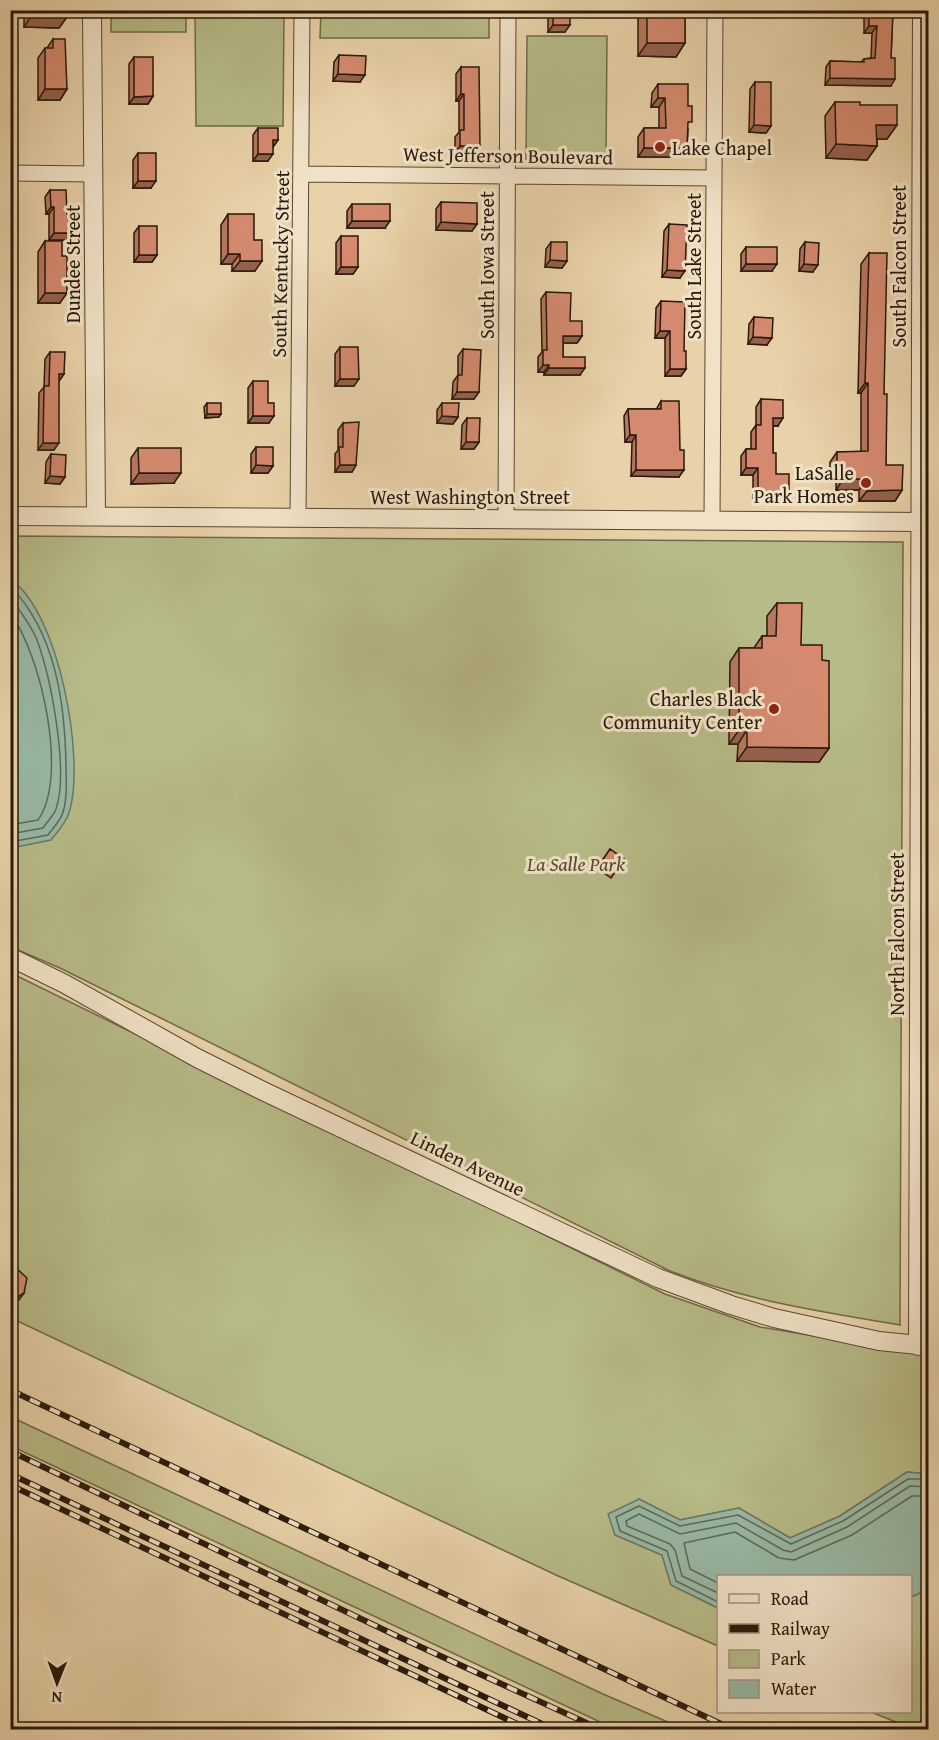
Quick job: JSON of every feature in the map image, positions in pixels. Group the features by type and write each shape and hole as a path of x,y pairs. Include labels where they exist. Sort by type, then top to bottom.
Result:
{"street":[{"name":"Dundee Street","path":"92,10 96,516"},
{"name":"South Kentucky Street","path":"298,518 302,10"},
{"name":"South Iowa Street","path":"506,519 508,10"},
{"name":"South Lake Street","path":"712,521 716,10"},
{"name":"South Falcon Street","path":"922,10 925,178 924,522"},
{"path":"10,173 94,174"},
{"name":"West Jefferson Boulevard","path":"302,174 714,178"},
{"name":"West Washington Street","path":"10,516 924,522"},
{"name":"North Falcon Street","path":"923,1346 924,522"},
{"name":"Linden Avenue","path":"10,957 65,984 263,1092 658,1278 774,1318 879,1341 923,1346"}],"green space":[{"path":"111,11 186,11 186,32 111,32"},
{"path":"195,11 284,11 283,126 196,126"},
{"path":"321,11 489,11 489,38 320,38"},
{"path":"527,36 607,36 606,160 526,160"},
{"name":"La Salle Park","path":"11,536 903,542 900,1325 812,1310 754,1297 670,1271 60,968 11,947"},
{"path":"11,973 665,1294 760,1327 928,1355 928,1474 907,1472 840,1516 790,1538 739,1508 680,1520 639,1499 615,1535 662,1555 671,1585 717,1608 717,1646 556,1575 11,1318"},
{"path":"11,1417 603,1694 684,1729 615,1729 11,1446"},
{"path":"922,1592 928,1598 928,1729 913,1729 873,1713 912,1713 912,1597"}],"water":[{"path":"10,579 27,596 42,622 55,653 71,724 74,759 73,789 69,813 64,824 51,840 11,848"},
{"path":"907,1472 928,1474 928,1598 922,1592 912,1597 912,1575 717,1575 717,1608 671,1585 662,1555 615,1535 608,1514 639,1499 680,1520 739,1508 790,1538 840,1516"}],"building":[{"path":"31,10 67,10 67,17 31,16"},
{"path":"553,10 570,10 570,25 553,25"},
{"path":"647,10 685,10 685,43 647,43"},
{"path":"869,10 893,10 891,58 895,58 895,79 830,78 830,61 864,62 864,59 875,58 877,26 869,26"},
{"path":"53,39 65,39 67,89 45,89 45,48 53,48"},
{"path":"339,55 366,56 365,75 338,74"},
{"path":"134,57 153,57 153,96 134,97"},
{"path":"461,67 479,67 480,146 460,146 460,130 464,130"},
{"path":"755,82 771,82 771,126 754,125"},
{"path":"658,84 688,84 688,106 692,106 692,122 688,122 687,148 644,148 644,128 666,128 665,98 658,98"},
{"path":"835,102 897,105 897,125 876,125 877,146 836,144"},
{"path":"258,128 278,128 278,140 273,140 273,154 258,154"},
{"path":"138,153 156,153 156,181 138,181"},
{"path":"50,190 66,190 67,214 72,214 72,233 54,233 54,207 51,207"},
{"path":"441,202 477,203 477,224 441,222"},
{"path":"352,204 390,204 390,221 352,221"},
{"path":"228,214 254,214 254,240 262,240 262,261 240,261 240,254 228,254"},
{"path":"669,224 687,225 685,271 667,270"},
{"path":"139,226 157,226 157,255 139,255"},
{"path":"341,236 358,236 358,267 341,267"},
{"path":"45,241 62,241 62,256 67,256 67,293 45,293"},
{"path":"551,242 567,242 567,261 550,260"},
{"path":"805,242 819,243 818,265 804,264"},
{"path":"746,247 777,247 777,264 746,264"},
{"path":"869,253 887,253 884,394 887,394 886,465 903,465 902,490 867,491 867,479 843,479 843,465 837,466 837,452 868,451 868,383 865,383"},
{"path":"546,292 571,293 570,321 582,321 582,336 563,336 563,357 585,357 585,368 549,368 549,365 543,365 543,350 547,350"},
{"path":"661,301 685,302 686,369 670,369 670,331 660,331"},
{"path":"754,317 773,318 772,338 753,337"},
{"path":"340,347 358,347 359,379 340,379"},
{"path":"463,349 481,350 479,392 457,392 458,375 462,375"},
{"path":"50,352 65,352 64,374 59,374 59,443 43,443 44,386 49,386"},
{"path":"253,381 268,381 268,403 274,403 274,416 253,416"},
{"path":"761,399 783,400 783,418 773,418 773,453 776,453 776,474 789,474 789,492 758,491 758,468 746,468 746,449 756,449 756,425 761,425"},
{"path":"661,401 679,401 680,450 684,450 684,470 636,470 636,435 630,435 628,409 661,409"},
{"path":"207,403 221,403 221,414 207,414"},
{"path":"442,403 459,403 458,417 442,416"},
{"path":"467,418 480,418 479,442 466,442"},
{"path":"359,422 356,465 340,465 339,447 343,447 343,423"},
{"path":"256,447 273,447 273,466 256,465"},
{"path":"138,448 181,448 181,473 139,473"},
{"path":"51,454 66,455 65,477 50,476"},
{"name":"Charles Black Community Center","path":"777,603 802,603 801,645 822,645 822,660 829,661 829,748 747,747 747,730 739,730 739,648 762,648 762,636 776,636"},
{"path":"610,849 624,859 616,871 602,861"},
{"path":"10,1268 16,1268 27,1278 24,1293 16,1298 10,1298"}],"railway":[{"path":"10,1390 734,1730"},
{"path":"10,1451 399,1637 602,1730"},
{"path":"10,1474 555,1730"},
{"path":"10,1485 530,1730"}],"place":[{"name":"Lake Chapel","path":"660,147"},
{"name":"LaSalle Park Homes","path":"866,483"},
{"name":"Charles Black Community Center","path":"774,709"}]}
